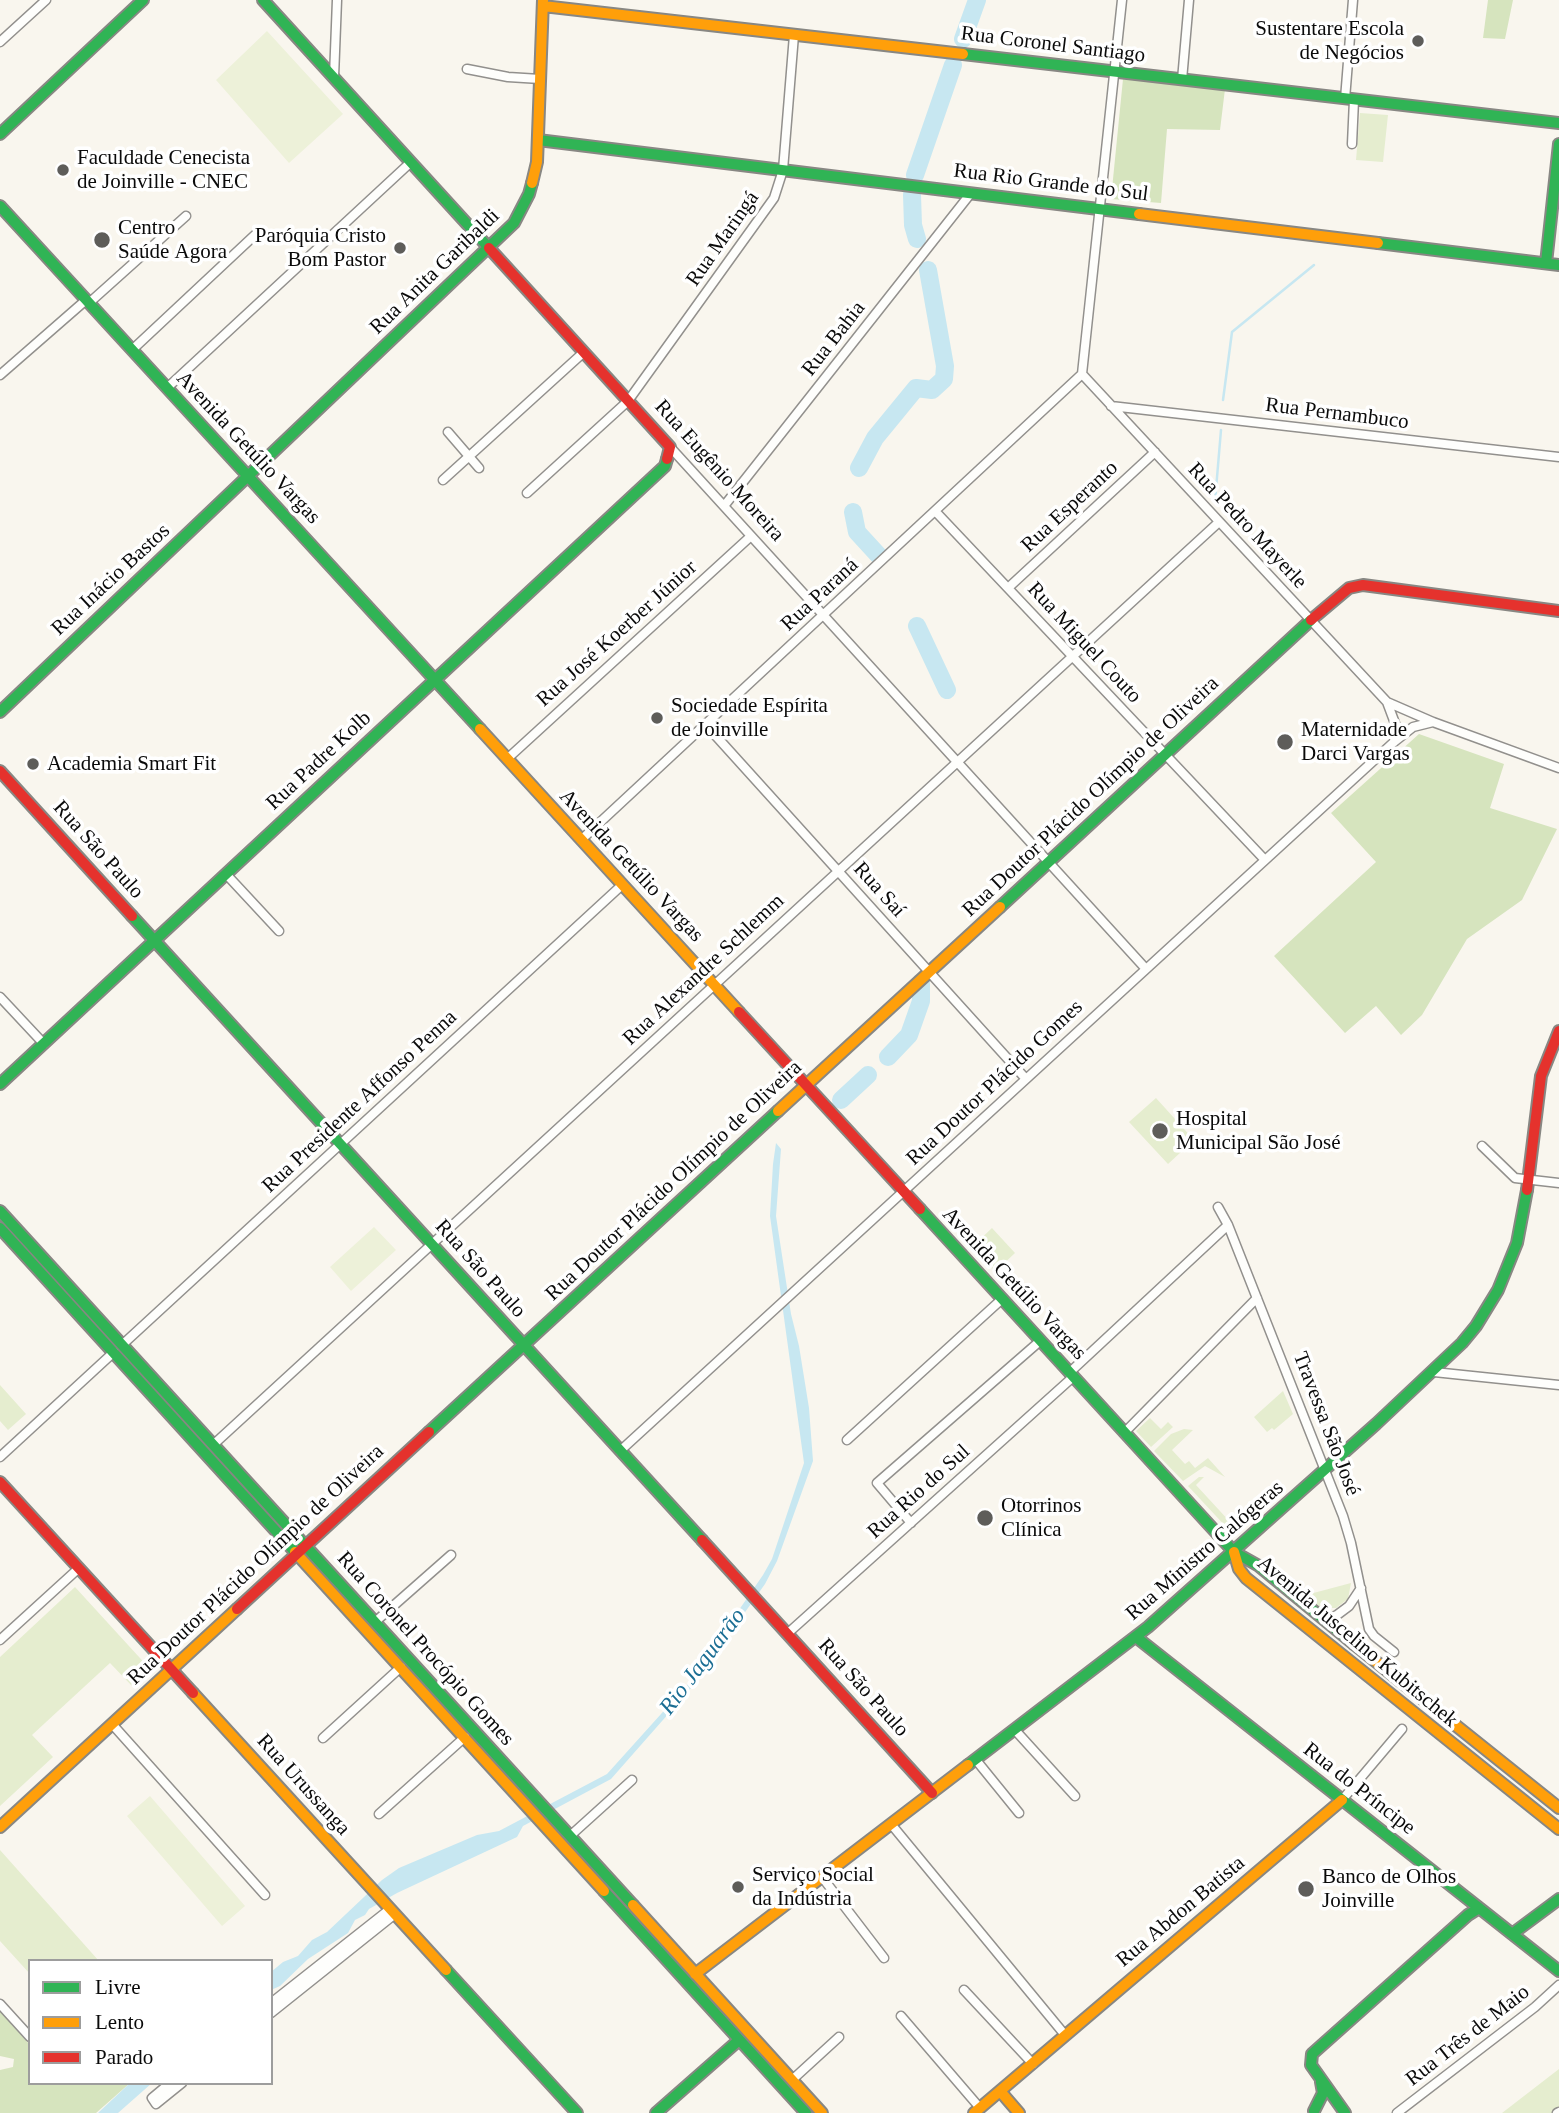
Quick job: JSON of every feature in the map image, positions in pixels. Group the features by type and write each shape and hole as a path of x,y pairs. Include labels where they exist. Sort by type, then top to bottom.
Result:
{"main road":[{"path":"0,134 143,0"},
{"name":"Rua Eugênio Moreira","path":"263,0 670,447"},
{"name":"Rua Coronel Santiago","path":"543,3 1559,124"},
{"name":"Rua Anita Garibaldi","path":"248,477 505,234 522,210 534,179 538,140 543,3"},
{"name":"Rua Rio Grande do Sul","path":"538,140 1559,265"},
{"path":"1546,263 1559,144"},
{"name":"Avenida Getúlio Vargas","path":"0,206 1234,1552"},
{"path":"665,466 670,447"},
{"name":"Rua Padre Kolb","path":"0,1084 665,466"},
{"name":"Rua Inácio Bastos","path":"0,712 248,477"},
{"name":"Rua Doutor Plácido Olímpio de Oliveira","path":"0,1827 1343,593 1363,585 1559,611"},
{"name":"Rua São Paulo","path":"0,771 932,1793"},
{"name":"Rua Ministro Calógeras","path":"695,1974 1136,1637 1434,1372 1476,1326 1499,1290 1517,1243 1541,1076 1559,1031"},
{"name":"Rua Coronel Procópio Gomes","path":"0,1211 118,1349 301,1550 375,1622 739,2040 806,2113"},
{"name":"Rua Coronel Procópio Gomes","path":"0,1228 213,1445 401,1667 465,1737 533,1803"},
{"name":"Rua Urussanga","path":"0,1482 577,2113"},
{"name":"Avenida Juscelino Kubitschek","path":"1234,1552 1259,1566 1559,1808"},
{"name":"Avenida Juscelino Kubitschek","path":"1234,1552 1239,1569 1246,1578 1559,1829"},
{"name":"Rua do Príncipe","path":"1136,1637 1559,1971"},
{"name":"Rua Abdon Batista","path":"977,2110 1342,1800"},
{"name":"Rua Coronel Procópio Gomes","path":"549,1821 570,1836 822,2113"},
{"path":"1512,1934 1559,1899"},
{"path":"1343,2109 1311,2066 1310,2057 1479,1908"},
{"path":"659,2112 739,2040"},
{"path":"1312,2112 1323,2093 1321,2079"},
{"path":"1000,2091 1019,2113"},
{"path":"1312,2112 1327,2106 1343,2109"}],"street":[{"path":"0,42 46,0"},
{"path":"334,77 337,0"},
{"path":"1082,374 1122,0"},
{"path":"1182,79 1189,0"},
{"path":"1352,144 1350,99 1353,0"},
{"name":"Rua Maringá","path":"527,493 628,401 765,213 780,185 783,170 794,35"},
{"path":"467,69 508,77 540,79"},
{"path":"167,388 411,162"},
{"name":"Rua Bahia","path":"724,506 971,193"},
{"path":"0,374 186,216"},
{"path":"132,350 257,233"},
{"path":"443,480 584,352"},
{"name":"Rua Pedro Mayerle","path":"1082,374 1387,702"},
{"name":"Rua Paraná","path":"581,840 1082,374"},
{"name":"Rua Pernambuco","path":"1111,405 1559,457"},
{"path":"448,432 480,468"},
{"name":"Rua Eugênio Moreira","path":"670,447 1146,969"},
{"name":"Rua Esperanto","path":"1008,588 1155,452"},
{"path":"665,466 685,463"},
{"name":"Rua Miguel Couto","path":"935,511 1265,860"},
{"name":"Rua Alexandre Schlemm","path":"213,1445 1219,522"},
{"name":"Rua José Koerber Júnior","path":"507,759 751,536"},
{"path":"1387,702 1433,722 1559,768"},
{"path":"1387,702 1396,726 1394,742"},
{"name":"Rua Doutor Plácido Gomes","path":"620,1451 1394,742 1413,727 1433,722"},
{"name":"Rua Saí","path":"706,725 1026,1079"},
{"path":"226,874 279,930"},
{"name":"Rua Presidente Affonso Penna","path":"0,1457 622,885"},
{"path":"0,997 44,1044"},
{"path":"1482,1146 1515,1178 1559,1183"},
{"name":"Travessa São José","path":"1219,1207 1325,1469 1351,1543 1371,1633 1394,1653"},
{"name":"Rua Rio do Sul","path":"787,1634 1071,1375 1228,1225"},
{"path":"1124,1433 1257,1298"},
{"path":"847,1440 1002,1299"},
{"path":"911,1523 877,1483 1040,1341"},
{"path":"1434,1372 1559,1385"},
{"path":"375,1622 452,1555"},
{"path":"0,1640 79,1568"},
{"path":"1325,1620 1349,1606 1361,1588"},
{"path":"323,1738 401,1667"},
{"path":"112,1724 265,1895"},
{"name":"Rua Abdon Batista","path":"1342,1800 1402,1729"},
{"path":"1015,1730 1075,1797"},
{"path":"379,1814 465,1737"},
{"path":"976,1760 1019,1813"},
{"path":"570,1836 632,1780"},
{"path":"891,1824 1065,2035"},
{"path":"822,1877 884,1958"},
{"path":"273,2001 391,1909"},
{"path":"273,2010 391,1909"},
{"name":"Rua Três de Maio","path":"1397,2113 1535,2007 1559,1985"},
{"path":"964,1990 1033,2064"},
{"path":"0,2004 28,2035"},
{"path":"901,2016 977,2110"},
{"path":"792,2080 839,2037"},
{"path":"168,2085 154,2101 179,2085"}],"green space":[{"path":"1488,0 1513,0 1505,39 1483,38"},
{"path":"267,31 343,114 289,163 216,80"},
{"path":"1123,79 1225,89 1220,130 1167,129 1161,203 1111,199"},
{"path":"1360,113 1388,115 1383,162 1356,160"},
{"path":"1419,734 1504,764 1490,808 1557,829 1522,900 1467,939 1422,1015 1401,1035 1376,1006 1345,1033 1274,956 1376,862 1331,813"},
{"path":"1156,1098 1194,1140 1168,1164 1129,1122"},
{"path":"374,1227 396,1250 351,1291 330,1267"},
{"path":"992,1228 1015,1253 995,1272 972,1247"},
{"path":"0,1385 26,1414 8,1430 0,1421"},
{"path":"1283,1391 1293,1414 1274,1430 1272,1428 1267,1432 1254,1417"},
{"path":"1150,1418 1161,1429 1168,1422 1173,1427 1151,1447 1136,1431"},
{"path":"1184,1429 1193,1430 1172,1450 1185,1464 1189,1461 1195,1468 1208,1458 1225,1477 1205,1466 1183,1481 1154,1451 1171,1434"},
{"path":"1199,1477 1204,1477 1196,1485 1231,1523 1235,1524 1249,1511 1253,1515 1235,1531 1229,1530 1188,1486"},
{"path":"1351,1583 1348,1599 1336,1608 1321,1608 1306,1595"},
{"path":"75,1587 150,1669 132,1686 110,1663 32,1735 53,1757 0,1806 0,1657"},
{"path":"150,1796 245,1906 222,1926 127,1816"},
{"path":"0,1850 97,1959 28,1959 28,1972 0,1941"},
{"path":"0,2011 28,2043 28,2085 128,2085 96,2113 0,2113 0,2070 13,2067 14,2059 0,2056"},
{"path":"1559,2069 1559,2107 1552,2113 1502,2113"}],"water":[{"name":"Rio Jaguarão","path":"776,1143 781,1149 776,1216 809,1408 813,1461 777,1561 765,1584 692,1687 611,1779 523,1826 517,1837 397,1893 369,1909 365,1915 355,1920 348,1933 308,1959 280,1986 273,1989 273,1970 283,1962 298,1956 312,1940 327,1932 382,1880 399,1868 477,1835 499,1831 607,1774 688,1684 763,1575 772,1559 804,1463 770,1216"},
{"path":"128,2085 150,2085 118,2113 98,2113"}],"waterway":[{"name":"Rio Jaguarão","path":"963,39 977,0"},
{"name":"Rio Jaguarão","path":"915,175 953,65"},
{"name":"Rio Jaguarão","path":"912,195 913,225 917,239"},
{"path":"1223,400 1232,332 1314,265"},
{"name":"Rio Jaguarão","path":"859,468 875,438 916,388 932,390 944,379 945,366 928,270"},
{"path":"1215,501 1221,430"},
{"name":"Rio Jaguarão","path":"853,512 857,532 879,556"},
{"name":"Rio Jaguarão","path":"917,626 947,690"},
{"name":"Rio Jaguarão","path":"888,1057 909,1035 921,1001 921,982"},
{"name":"Rio Jaguarão","path":"841,1100 868,1075"}],"traffic: fast":[{"path":"0,134 143,0"},
{"path":"263,0 489,248"},
{"path":"963,54 1559,123"},
{"path":"538,140 1139,214"},
{"path":"1546,263 1559,144"},
{"path":"0,712 514,223 532,183"},
{"path":"0,206 480,729"},
{"path":"1378,243 1559,265"},
{"path":"0,1084 665,466 667,459"},
{"path":"1000,907 1311,620"},
{"path":"132,916 702,1540"},
{"path":"429,1432 778,1111"},
{"path":"968,1765 1148,1627 1376,1424 1462,1343 1498,1290 1517,1243 1527,1190"},
{"path":"920,1209 1234,1552 1259,1566 1354,1644"},
{"path":"0,1211 633,1905"},
{"path":"0,1228 295,1552"},
{"path":"1136,1637 1559,1971"},
{"path":"604,1891 806,2113"},
{"path":"1512,1934 1559,1899"},
{"path":"1345,2113 1311,2065 1312,2054 1479,1908"},
{"path":"446,1970 577,2113"},
{"path":"656,2113 739,2040"},
{"path":"1314,2111 1323,2093 1321,2082"}],"traffic: slow":[{"path":"532,183 537,162 543,0"},
{"path":"543,6 963,54"},
{"path":"1139,214 1378,243"},
{"path":"480,729 739,1012"},
{"path":"778,1111 1000,907"},
{"path":"295,1552 604,1891"},
{"path":"1234,1552 1239,1569 1246,1578 1559,1829"},
{"path":"0,1827 237,1609"},
{"path":"1354,1644 1559,1808"},
{"path":"193,1693 446,1970"},
{"path":"695,1974 968,1765"},
{"path":"974,2113 1342,1800"},
{"path":"633,1905 822,2113"},
{"path":"1000,2091 1019,2113"}],"traffic: jam":[{"path":"489,248 670,447 667,459"},
{"path":"1311,620 1349,588 1363,585 1559,611"},
{"path":"0,771 132,916"},
{"path":"739,1012 920,1209"},
{"path":"1527,1190 1541,1076 1559,1031"},
{"path":"237,1609 429,1432"},
{"path":"0,1482 193,1693"},
{"path":"702,1540 932,1793"}],"place":[{"name":"Sustentare Escola de Negócios","path":"1418,41"},
{"name":"Faculdade Cenecista de Joinville - CNEC","path":"63,170"},
{"name":"Centro Saúde Agora","path":"102,240"},
{"name":"Paróquia Cristo Bom Pastor","path":"400,248"},
{"name":"Sociedade Espírita de Joinville","path":"657,718"},
{"name":"Maternidade Darci Vargas","path":"1285,742"},
{"name":"Academia Smart Fit","path":"33,764"},
{"name":"Hospital Municipal São José","path":"1160,1131"},
{"name":"Otorrinos Clínica","path":"985,1518"},
{"name":"Serviço Social da Indústria","path":"738,1887"},
{"name":"Banco de Olhos Joinville","path":"1306,1889"}]}
